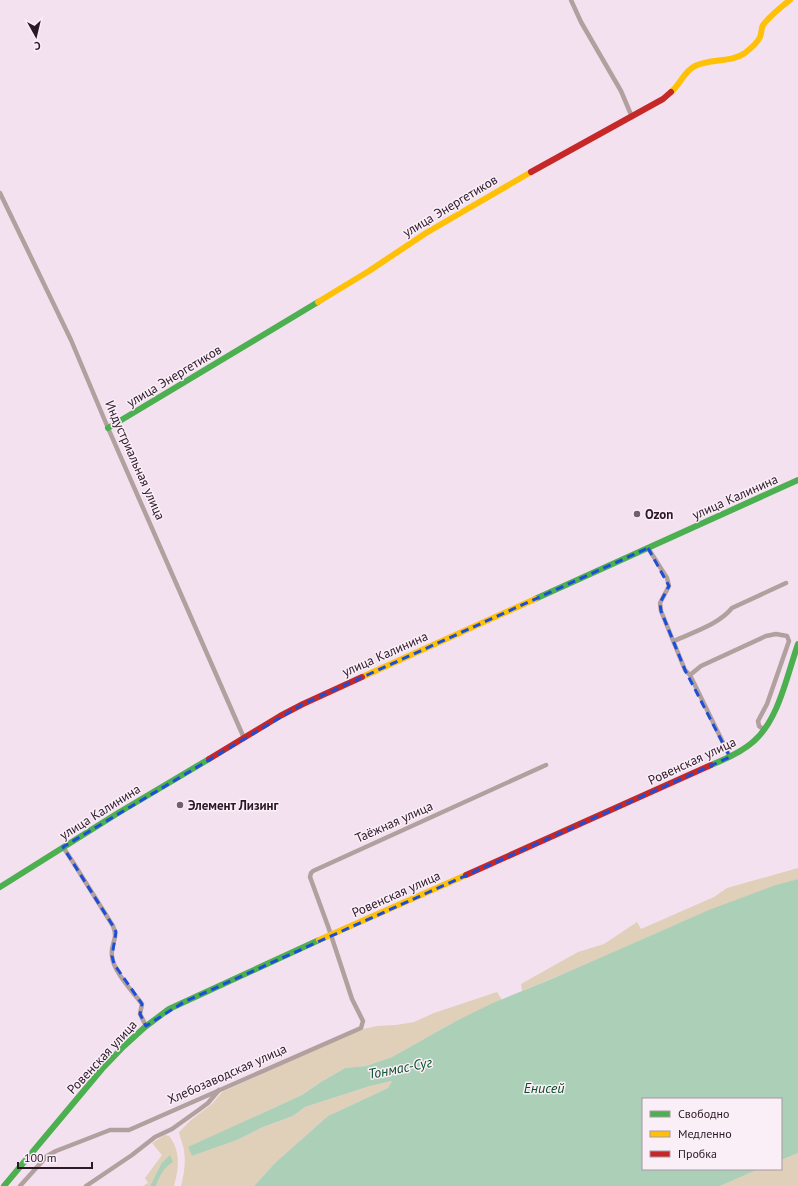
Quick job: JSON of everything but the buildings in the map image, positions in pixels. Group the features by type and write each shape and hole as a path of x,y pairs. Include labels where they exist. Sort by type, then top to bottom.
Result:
{"main road":[{"name":"улица Энергетиков","path":"108,428 369,271 426,233 496,191 663,99 675,89 683,77 694,66 706,62 731,59 745,53 760,37 762,26 790,0"},
{"name":"улица Калинина","path":"0,887 118,813 280,716 309,701 798,480"},
{"name":"Ровенская улица","path":"4,1186 108,1063 146,1026 169,1009 730,757 746,748 764,730 774,711 798,644"}],"street":[{"path":"571,0 588,34 621,91 632,116"},
{"name":"Индустриальная улица","path":"0,193 71,340 244,738"},
{"path":"648,548 667,578 669,586 660,603 685,670 690,675 730,757"},
{"path":"674,641 712,624 726,615 732,608 786,583"},
{"path":"690,675 701,666 766,636 776,634 785,635 788,637 789,641 775,683 758,721 759,726 764,730"},
{"name":"Таёжная улица","path":"331,935 310,876 313,871 546,765"},
{"path":"63,847 116,932 116,940 112,948 114,964 126,984 142,1004 140,1014 146,1026"},
{"name":"Хлебозаводская улица","path":"20,1186 47,1156 56,1151 110,1130 129,1130 361,1028 363,1021 352,999 331,935"},
{"path":"86,1186 132,1155 155,1137 172,1129 200,1109 208,1103 220,1089"}],"highlighted area":[{"path":"648,548 669,586 660,603 661,611 685,670 730,757 184,1002 146,1026 140,1014 142,1004 114,964 112,956 116,932 63,847 303,704"}],"shaded area":[{"path":"798,868 798,879 693,917 522,991 521,984 578,952 604,944 637,922 641,929 714,897 727,888"},
{"path":"497,992 502,1000 456,1021 392,1057 366,1066 345,1068 302,1095 189,1147 192,1156 237,1140 263,1127 293,1116 305,1107 370,1086 392,1081 388,1088 328,1116 276,1162 254,1186 181,1186 185,1159 184,1148 179,1132 191,1120 212,1104 222,1092 363,1029 414,1022 434,1013"},
{"path":"165,1135 169,1136 176,1148 178,1167 174,1186 156,1186 161,1173 166,1166 161,1164 150,1186 143,1186 148,1183 145,1178 162,1155 152,1143"},
{"path":"798,1153 798,1186 720,1186 757,1170 782,1170 782,1160"}],"water":[{"name":"Енисей","path":"798,879 798,1153 782,1160 782,1098 642,1098 642,1170 757,1170 720,1186 254,1186 276,1162 328,1116 388,1088 392,1081 370,1086 305,1107 293,1116 263,1127 237,1140 192,1156 188,1147 302,1095 345,1068 366,1066 392,1057 456,1021 493,1003 709,910 773,886"},
{"path":"170,1155 173,1162 162,1172 156,1186 150,1186 161,1164"}],"traffic: fast":[{"path":"108,428 318,302"},
{"path":"535,599 798,480"},
{"path":"711,765 744,749 763,732 776,709 798,644"},
{"path":"0,887 118,813 209,759"},
{"path":"4,1186 102,1069 145,1027 169,1009 319,940"}],"traffic: slow":[{"path":"671,92 691,68 708,62 734,58 745,53 759,39 762,26 790,0"},
{"path":"318,302 369,271 426,233 531,172"},
{"path":"362,677 535,599"},
{"path":"319,940 466,875"}],"traffic: jam":[{"path":"531,172 663,99 671,92"},
{"path":"209,759 280,716 362,677"},
{"path":"466,875 711,765"}],"place":[{"name":"Ozon","path":"637,514"},
{"name":"Элемент Лизинг","path":"180,805"}],"water label":[{"name":"Тонмас-Суг","path":"400,1068"}]}
